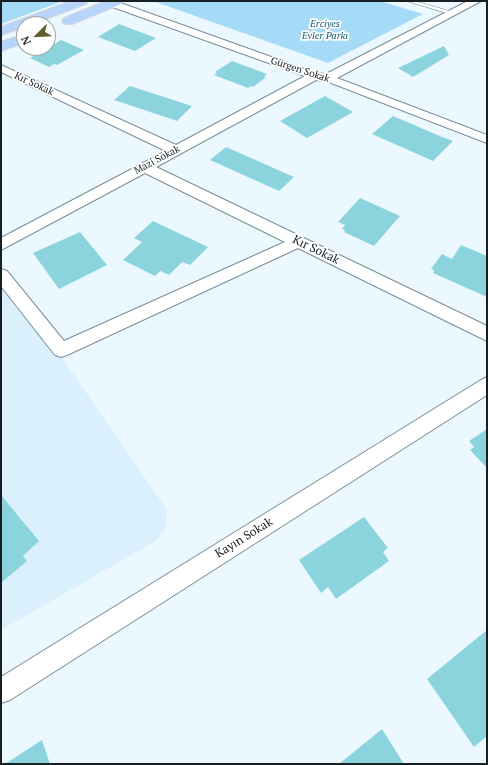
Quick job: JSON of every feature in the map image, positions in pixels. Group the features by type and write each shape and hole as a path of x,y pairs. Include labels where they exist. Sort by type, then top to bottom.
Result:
{"main road":[{"path":"1,31 82,1"},
{"path":"58,25 114,2"},
{"path":"1,47 16,41"}],"street":[{"path":"328,78 476,1"},
{"name":"Gürgen Sokak","path":"114,2 314,76 328,78 487,139"},
{"name":"Kır Sokak","path":"1,68 175,150"},
{"name":"Mazi Sokak","path":"1,245 314,76"},
{"name":"Kır Sokak","path":"144,167 487,334"},
{"path":"1,274 60,350 298,242"},
{"name":"Kayın Sokak","path":"1,691 487,385"}],"lane":[{"path":"409,1 453,13"}],"shaded area":[{"path":"1,269 167,510 165,529 156,541 1,630"}],"green space":[{"path":"1,1 63,1 23,16 16,16 16,18 1,24"},
{"name":"Erciyes Evler Parkı","path":"153,1 380,1 423,14 328,63"}],"building":[{"path":"119,24 156,38 135,51 98,37"},
{"path":"61,40 84,50 57,65 54,64 49,67 30,58 33,56 56,56 56,43"},
{"path":"444,46 449,55 413,77 398,68"},
{"path":"232,61 267,74 264,76 266,77 253,87 251,86 248,88 214,75 217,73 215,72"},
{"path":"130,86 192,106 177,121 114,100"},
{"path":"325,96 353,112 307,138 280,121"},
{"path":"393,116 453,141 433,161 372,134"},
{"path":"226,147 294,177 279,191 210,160"},
{"path":"360,198 400,216 374,246 344,232 345,230 342,229 345,225 338,222"},
{"path":"153,221 208,247 190,265 182,262 169,275 160,271 155,276 123,260 142,242 134,238"},
{"path":"80,232 107,265 59,289 33,253"},
{"path":"461,245 487,256 487,297 433,273 434,270 431,269 442,254 452,259"},
{"path":"487,429 487,468 470,450 474,447 469,441"},
{"path":"1,495 39,541 23,556 27,561 1,583"},
{"path":"364,517 388,548 383,552 389,561 336,599 328,587 321,593 299,560"},
{"path":"487,630 487,736 474,747 427,679"},
{"path":"382,729 404,764 339,764"},
{"path":"42,740 50,764 5,764"}]}
